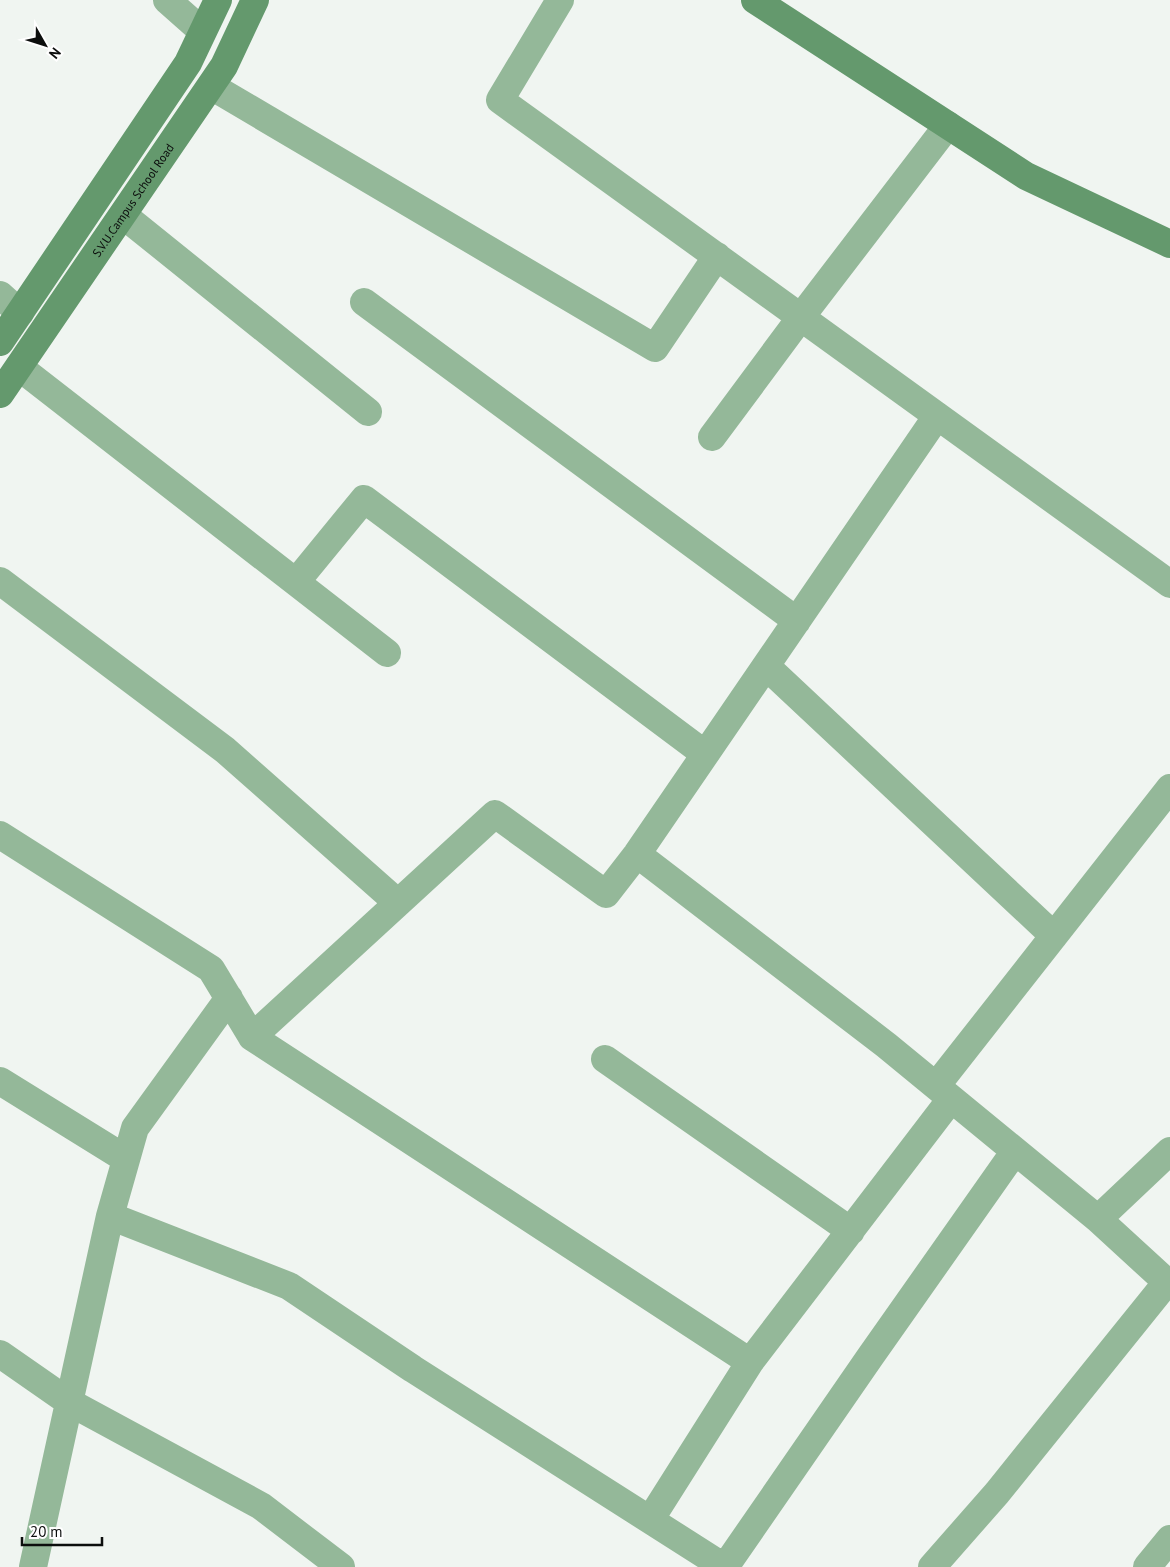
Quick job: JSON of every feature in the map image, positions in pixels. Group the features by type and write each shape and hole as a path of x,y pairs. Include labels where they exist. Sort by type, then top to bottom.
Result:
{"street":[{"path":"167,0 202,32"},
{"path":"0,342 10,304 188,63 218,0"},
{"name":"S.V.U.Campus School Road","path":"0,394 224,66 255,0"},
{"path":"560,0 500,100 1170,584"},
{"path":"755,0 1026,176 1170,244"},
{"path":"211,86 654,348 717,256"},
{"path":"712,437 948,125"},
{"path":"123,215 368,412"},
{"path":"364,302 797,621"},
{"path":"19,366 387,653"},
{"path":"252,1036 495,814 606,894 637,854 937,416"},
{"path":"296,582 364,499 705,754"},
{"path":"0,581 225,750 398,903"},
{"path":"766,666 1054,936"},
{"path":"650,1520 750,1362 851,1231 944,1092 1054,936 1170,788"},
{"path":"0,835 211,969 252,1036 750,1362"},
{"path":"637,854 944,1092 1098,1219 1168,1284 997,1493 932,1567"},
{"path":"33,1567 110,1216 135,1128 229,998"},
{"path":"606,1059 851,1231"},
{"path":"0,1081 126,1159"},
{"path":"110,1216 289,1286 413,1369 724,1567 1015,1151"},
{"path":"1098,1219 1170,1151"},
{"path":"0,1354 69,1402 261,1506 342,1567"},
{"path":"1147,1567 1170,1539"}]}
